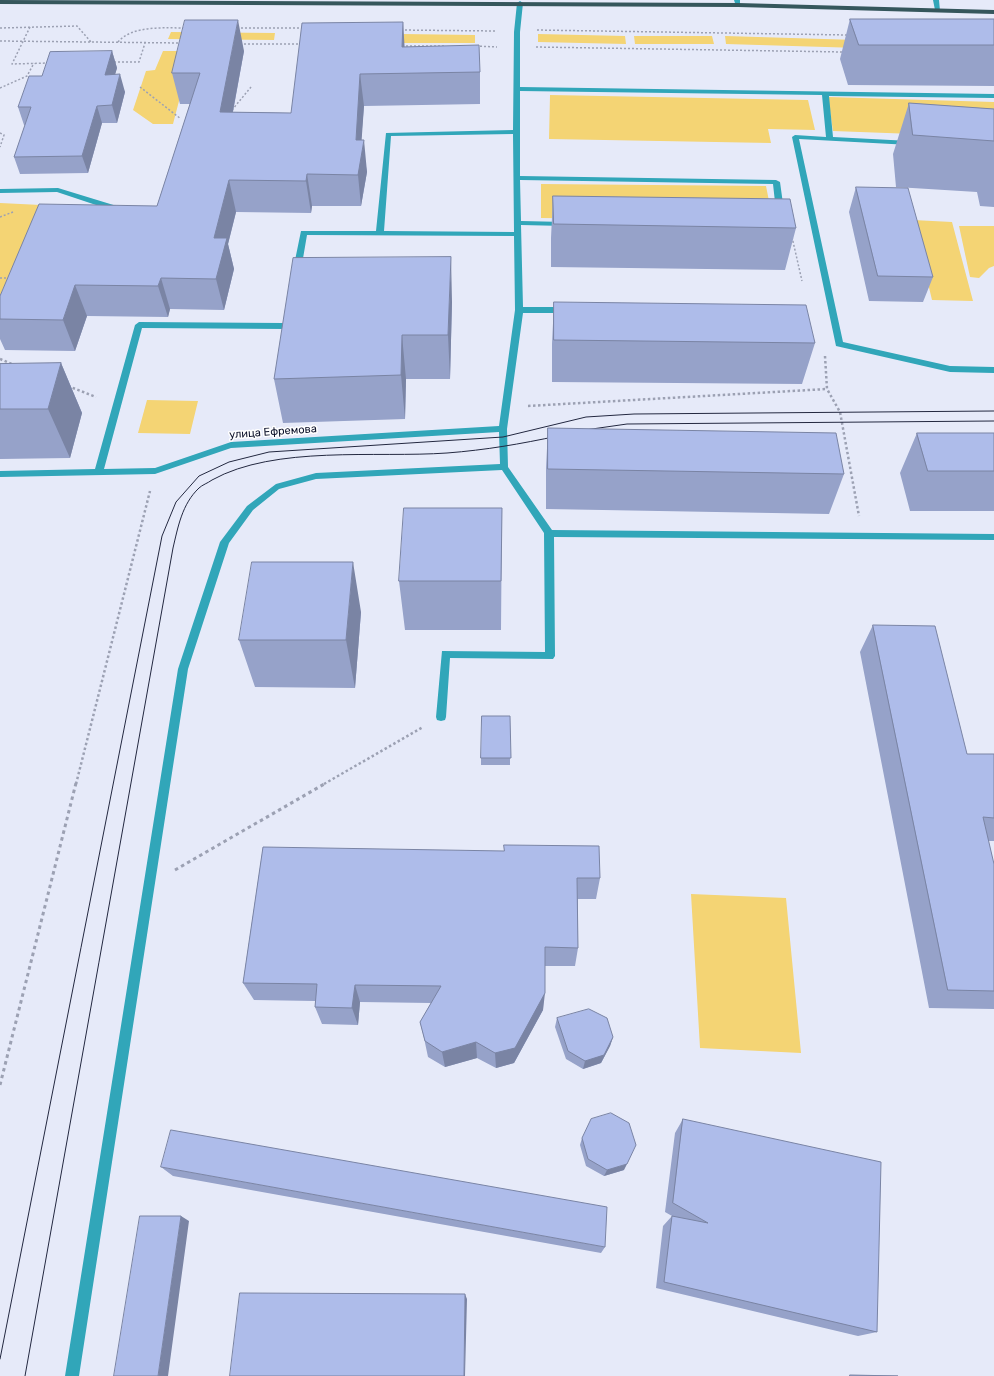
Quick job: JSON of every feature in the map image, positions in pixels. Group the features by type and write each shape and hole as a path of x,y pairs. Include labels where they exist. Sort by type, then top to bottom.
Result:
{"main road":[{"path":"0,2 737,2 994,12"}],"street":[{"path":"936,0 938,10"},
{"path":"441,717 445,654 550,656 550,533 504,467 503,429 519,310 516,132 517,32 520,3"},
{"path":"517,89 994,96"},
{"path":"825,93 830,139"},
{"path":"380,233 388,134 516,132"},
{"path":"916,143 795,137 839,344 950,369 994,370"},
{"path":"517,178 776,182 782,218"},
{"path":"0,191 58,190 120,210"},
{"path":"295,280 304,233 380,233 517,229 572,224"},
{"path":"519,310 573,310"},
{"path":"99,472 139,325 286,326 289,311"},
{"name":"улица Ефремова","path":"0,474 155,471 231,445 503,429"},
{"path":"72,1376 183,669 225,542 250,508 276,487 316,476 504,467"},
{"path":"550,533 994,537"}],"path":[{"path":"0,28 77,26 91,42"},
{"path":"30,27 12,64 49,63"},
{"path":"118,42 120,37 127,33 162,28 194,28"},
{"path":"232,28 311,28"},
{"path":"398,30 517,32 529,29 854,35"},
{"path":"109,62 139,62 145,42"},
{"path":"413,52 414,46"},
{"path":"0,88 27,76 34,63"},
{"path":"140,87 181,120"},
{"path":"228,114 251,87"},
{"path":"0,133 4,134 0,147"},
{"path":"0,217 18,210"},
{"path":"0,278 8,278"},
{"path":"0,359 15,365"},
{"path":"66,385 117,405"},
{"path":"506,407 827,389 840,412 863,536"},
{"path":"0,1085 155,471"},
{"path":"149,885 441,717"}],"shaded area":[{"path":"171,32 275,33 274,40 168,39"},
{"path":"402,34 475,35 475,43 401,43"},
{"path":"538,34 625,36 626,44 538,42"},
{"path":"634,36 712,36 714,44 635,44"},
{"path":"725,36 857,40 859,48 726,44"},
{"path":"163,51 192,51 173,124 153,124 133,110 146,71 155,70"},
{"path":"550,95 808,100 815,130 768,129 771,143 549,139"},
{"path":"828,97 994,102 994,137 833,131"},
{"path":"541,184 766,186 773,221 541,218"},
{"path":"0,203 41,205 0,296"},
{"path":"913,220 952,222 973,301 932,300"},
{"path":"959,226 994,226 994,266 989,268 979,278 970,277"},
{"path":"147,400 198,401 190,434 138,433"},
{"path":"691,894 786,898 801,1053 700,1048"}],"building":[{"path":"850,19 994,19 994,45 859,45"},
{"path":"185,20 238,20 220,112 291,113 302,23 403,22 402,47 479,45 480,72 360,74 356,140 364,140 358,175 307,174 306,181 229,180 214,238 227,238 216,279 161,278 158,286 75,285 63,320 0,319 0,296 39,204 157,206 200,73 172,73"},
{"path":"112,51 105,75 120,74 112,105 97,106 82,156 14,157 31,107 18,107 29,76 42,76 50,52"},
{"path":"909,103 994,109 994,141 913,135"},
{"path":"856,187 908,188 933,277 878,276"},
{"path":"553,196 790,199 796,228 554,224"},
{"path":"451,257 448,335 402,335 401,375 274,379 293,258"},
{"path":"554,302 806,305 815,343 554,340"},
{"path":"61,363 48,409 0,409 0,364"},
{"path":"548,428 836,433 844,474 548,469"},
{"path":"917,433 994,433 994,471 928,471"},
{"path":"404,508 502,508 501,581 399,581"},
{"path":"252,562 353,562 346,640 239,640"},
{"path":"873,625 935,626 967,754 994,754 994,818 983,817 994,864 994,991 948,990"},
{"path":"482,716 510,716 511,758 481,758"},
{"path":"504,845 599,846 600,878 577,878 578,948 545,947 545,993 515,1048 495,1053 476,1042 442,1052 425,1041 420,1022 441,986 355,985 352,1008 315,1007 317,984 243,983 263,847 504,851"},
{"path":"589,1009 607,1018 613,1037 604,1055 585,1061 568,1051 557,1018"},
{"path":"611,1113 629,1123 636,1145 627,1164 607,1170 588,1159 582,1138 591,1119"},
{"path":"683,1119 881,1162 877,1332 664,1282 672,1216 708,1223 673,1203"},
{"path":"171,1130 607,1207 605,1247 161,1167"},
{"path":"140,1216 181,1216 158,1376 114,1376"},
{"path":"240,1293 465,1294 464,1376 230,1376"},
{"path":"850,1375 898,1376 850,1376"}],"tram line":[{"path":"0,1359 162,536 176,502 199,476 229,462 269,452 503,437 586,417 634,414 994,411"},
{"path":"578,431 627,424 994,421"},
{"path":"25,1376 173,548 188,501 199,488 212,480 237,469 265,462 295,457 326,455 461,452 530,442 558,436"}]}
